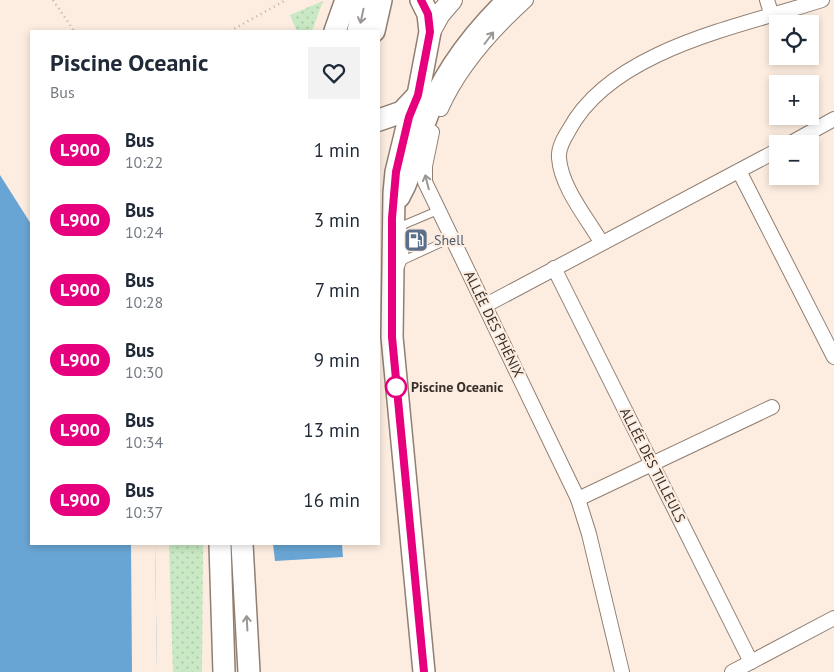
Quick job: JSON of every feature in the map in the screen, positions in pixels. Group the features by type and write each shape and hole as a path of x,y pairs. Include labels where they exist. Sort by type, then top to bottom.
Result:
{"main road":[{"path":"336,30 346,0"},
{"path":"358,30 365,0"},
{"path":"374,30 381,0"},
{"path":"421,0 428,14 430,32 418,95 414,102 396,172 395,217 386,276 424,672"},
{"path":"430,32 440,14 452,0"},
{"path":"395,217 412,170 423,126 441,84 452,66 483,26 508,0"},
{"path":"380,120 395,116 414,102"},
{"path":"220,545 224,672"},
{"path":"242,545 249,672"}],"street":[{"name":"ALLÉE DES PHÉNIX","path":"526,0 495,30 461,75 445,100 428,143 426,182 578,499 596,560 622,672"},
{"path":"767,0 772,15"},
{"path":"775,15 822,0"},
{"path":"601,242 569,187 560,163 559,157 562,142 575,118 590,100 613,80 646,60 686,42 769,17"},
{"path":"805,135 834,119"},
{"path":"486,305 601,242 769,155"},
{"path":"739,171 834,357"},
{"name":"ALLÉE DES TILLEULS","path":"554,268 751,662"},
{"path":"578,499 772,407"},
{"path":"732,672 834,618"}],"lane":[{"path":"404,260 405,246 395,217 439,210"},
{"path":"386,276 404,260 452,238"}],"path":[{"path":"53,0 73,30"},
{"path":"232,30 286,0"}],"green space":[{"path":"323,1 312,30 297,30 290,15"},
{"path":"169,545 203,545 202,672 173,672"}],"water":[{"path":"0,175 30,222 30,545 155,545 157,672 0,672"},
{"path":"273,545 342,545 343,557 275,561"}],"pier":[{"path":"131,545 155,545 157,672 132,672"}],"bus line":[{"name":"L900","path":"421,0 428,14 430,32 418,95 409,117 396,172 392,218 392,337 424,672"}],"place":[{"name":"Shell","path":"416,240"},
{"name":"Piscine Oceanic","path":"396,387"}]}
